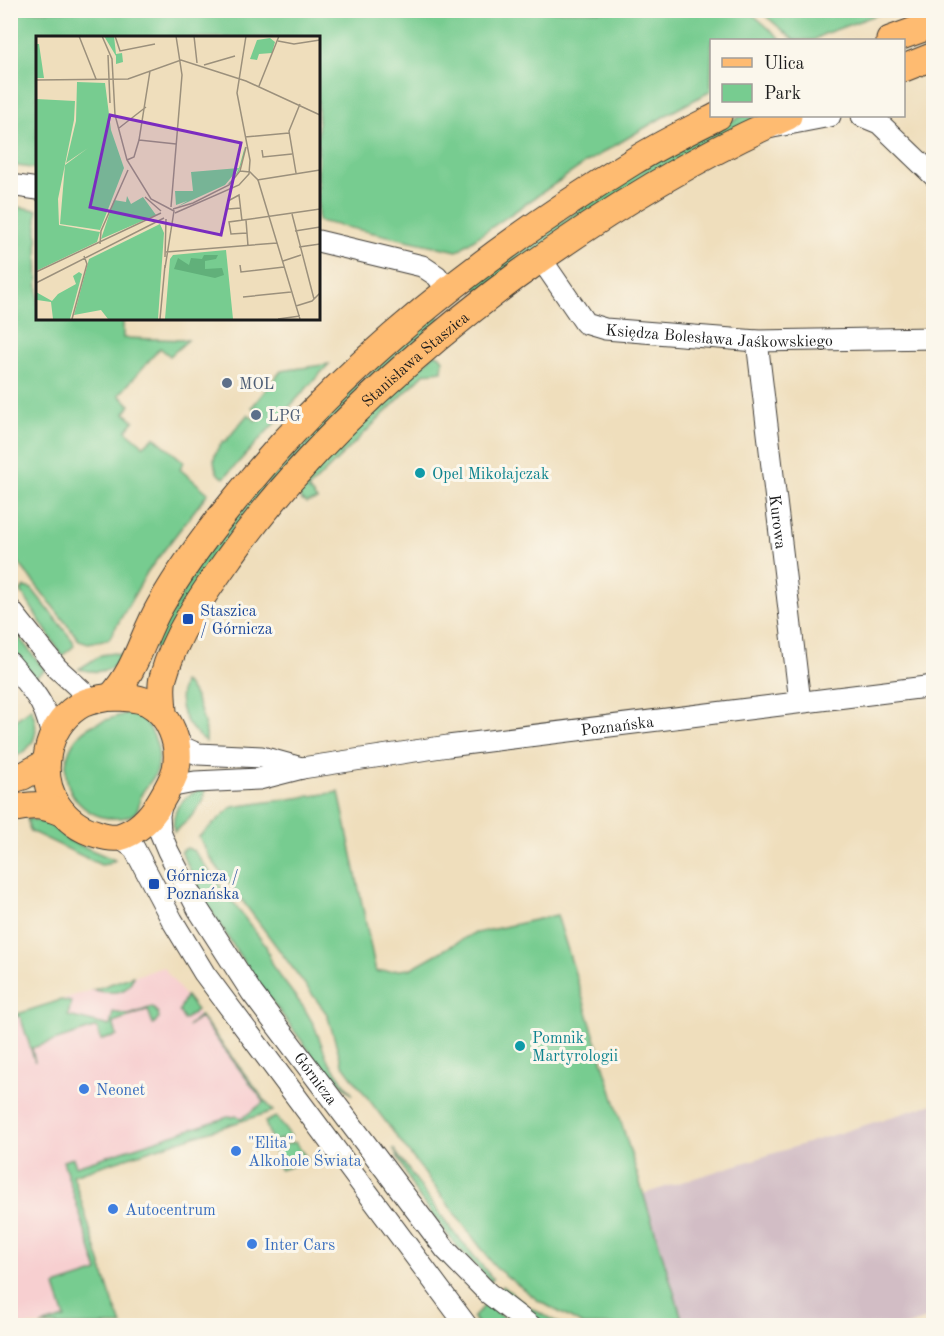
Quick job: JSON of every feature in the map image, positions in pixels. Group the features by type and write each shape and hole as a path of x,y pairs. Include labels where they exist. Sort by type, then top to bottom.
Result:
{"main road":[{"path":"893,39 933,24"},
{"path":"905,67 933,56"},
{"name":"Stanisława Staszica","path":"102,698 123,684 159,608 184,565 245,487 309,416 364,361 447,290 532,227 636,159 716,117"},
{"name":"Stanisława Staszica","path":"168,725 162,680 188,619 255,522 279,492 402,367 470,311 541,259 628,201 678,171 755,130 786,117"},
{"path":"129,697 147,702 168,725 177,752 176,770 152,814 137,828 118,837 87,831 75,825 63,813 51,796 46,780 49,752 61,721 76,708 102,698 129,697"},
{"path":"10,780 23,776 49,752"},
{"path":"10,809 30,805 46,806 63,813"}],"street":[{"path":"755,130 825,117"},
{"path":"871,119 933,176"},
{"path":"10,185 36,189"},
{"path":"320,242 415,263 429,270 447,290"},
{"name":"Księdza Bolesława Jaśkowskiego","path":"541,259 585,323 605,329 757,341 933,338"},
{"name":"Kurowa","path":"757,341 800,702"},
{"path":"10,609 57,668 102,698"},
{"path":"10,663 42,705 50,720 49,752"},
{"name":"Poznańska","path":"166,791 202,781 259,779 302,768 477,742 933,686"},
{"name":"Poznańska","path":"168,725 184,748 198,754 262,758 302,768"},
{"name":"Górnicza","path":"166,791 159,815 160,832 164,842 198,909 245,983 446,1250 488,1293 531,1326"},
{"name":"Górnicza","path":"118,837 134,848 171,920 204,973 467,1326"}],"shaded area":[{"path":"163,967 273,1111 73,1175 122,1325 11,1325 10,1016"},
{"path":"933,1104 933,1317 905,1326 684,1325 643,1194"}],"green space":[{"path":"11,11 749,11 781,39 710,39 710,92 587,162 457,251 320,221 320,36 36,36 36,169 11,165"},
{"path":"760,11 887,11 816,39 793,39"},
{"path":"740,117 760,117 480,292 473,285 603,194 706,133"},
{"path":"11,206 36,210 36,320 123,320 123,338 188,340 170,356 160,348 119,395 130,405 125,413 134,421 126,431 144,446 154,437 184,462 180,469 208,493 148,571 109,639 88,643 79,640 11,553"},
{"path":"436,313 442,322 272,487 264,479 334,405"},
{"path":"434,354 439,355 443,360 442,371 425,373 308,489 317,500 306,503 301,500 297,489 344,439"},
{"path":"329,364 224,478 218,474 214,461 217,449 248,414 256,421 261,415 252,407 281,371"},
{"path":"262,484 269,489 162,651 152,647 202,558"},
{"path":"24,587 32,589 73,641 74,646 62,656 21,591"},
{"path":"10,626 45,670 34,678 11,648"},
{"path":"114,653 124,656 110,668 98,671 79,669 101,655"},
{"path":"183,682 192,692 200,709 206,742 193,730 184,716 180,700"},
{"path":"31,708 36,724 34,738 26,750 11,758 12,723"},
{"path":"131,711 144,721 154,736 158,753 157,770 142,793 138,808 134,813 121,818 102,817 79,803 72,793 67,781 68,756 81,733 99,722"},
{"path":"205,787 203,800 199,806 190,818 174,832 174,816 180,804 185,798"},
{"path":"339,792 376,972 410,969 472,934 557,915 684,1325 583,1325 539,1301 496,1268 342,1064 327,1014 209,856 199,837 232,807"},
{"path":"27,818 49,824 68,840 115,860 101,865 30,831"},
{"path":"187,848 194,851 266,946 273,967 304,1008 314,1025 328,1061 353,1095 316,1060 250,972 206,903 181,851"},
{"path":"133,976 127,987 117,992 93,990"},
{"path":"186,996 197,1010 184,1020 179,1011"},
{"path":"61,1000 71,1002 68,1016 110,1026 113,1012 129,1015 152,1007 158,1013 159,1019 153,1024 148,1010 113,1022 117,1036 101,1040 97,1027 32,1048 35,1062 20,1016 11,1018 11,1016"},
{"path":"200,1015 273,1111 73,1175 122,1325 41,1325 65,1318 55,1286 98,1272 63,1161 73,1158 76,1166 231,1116 241,1119 264,1102 200,1017 188,1026"},
{"path":"276,1117 291,1136 272,1142 265,1122"},
{"path":"295,1142 309,1161 280,1170 274,1148"},
{"path":"393,1148 449,1226 493,1279 491,1282 454,1243 416,1193"},
{"path":"503,1286 529,1307 562,1325 544,1322 528,1313 499,1290"},
{"path":"486,1304 514,1325 479,1325 473,1318"}],"place":[{"name":"MOL","path":"227,383"},
{"name":"LPG","path":"256,415"},
{"name":"Opel Mikołajczak","path":"420,473"},
{"name":"Staszica / Górnicza","path":"188,619"},
{"name":"Górnicza / Poznańska","path":"154,884"},
{"name":"Pomnik Martyrologii","path":"520,1046"},
{"name":"Neonet","path":"84,1089"},
{"name":"\"Elita\" Alkohole Świata","path":"236,1151"},
{"name":"Autocentrum","path":"113,1209"},
{"name":"Inter Cars","path":"252,1244"}]}
